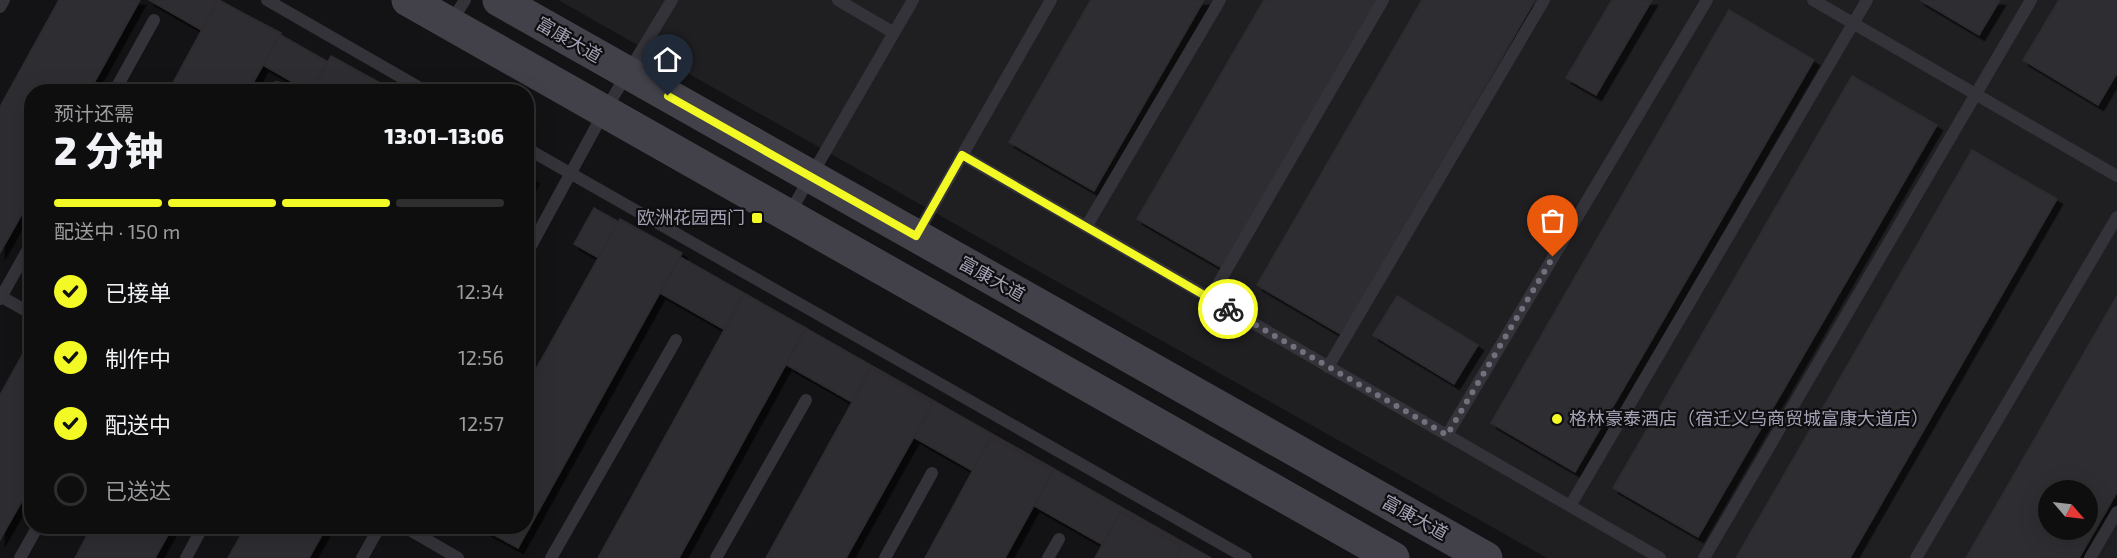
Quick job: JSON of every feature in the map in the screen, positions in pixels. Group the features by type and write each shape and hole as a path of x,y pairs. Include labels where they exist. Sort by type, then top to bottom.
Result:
{"street":[{"path":"408,0 458,12 604,112 1394,558"},
{"name":"富康大道","path":"499,0 1486,558"}],"lane":[{"path":"0,7 4,0"},
{"path":"267,0 413,84"},
{"path":"534,240 604,112 672,0"},
{"path":"838,0 894,33"},
{"path":"788,216 913,0"},
{"path":"916,236 1051,0"},
{"path":"1086,227 1221,0"},
{"path":"1210,298 1383,0"},
{"path":"1328,367 1544,0"},
{"path":"1447,435 1707,0"},
{"path":"1813,0 2117,176"},
{"path":"1570,506 1868,0"},
{"path":"1704,558 2031,0"},
{"path":"118,84 154,20"},
{"path":"534,152 1246,558"},
{"path":"962,155 1660,558"},
{"path":"1916,558 2117,217"},
{"path":"24,256 0,298 24,310"},
{"path":"551,558 676,340"},
{"path":"716,558 806,400"},
{"path":"885,558 932,473"},
{"path":"2090,558 2117,512"},
{"path":"20,558 34,534"},
{"path":"186,558 199,534"},
{"path":"362,558 376,534"},
{"path":"417,534 458,558"},
{"path":"1048,558 1059,539"}],"shaded area":[{"path":"558,0 2117,0 2117,558 1547,558"}],"building":[{"path":"59,0 140,0 93,84 24,84 24,210 0,253 0,107"},
{"path":"149,0 219,0 367,84 296,84"},
{"path":"218,0 281,33 252,84 172,84"},
{"path":"1091,0 1204,0 1094,191 1009,142"},
{"path":"1264,0 1377,0 1222,268 1137,219"},
{"path":"1422,0 1535,0 1342,335 1257,285"},
{"path":"1612,0 1652,0 1596,95 1566,78"},
{"path":"1920,0 2000,0 1979,35"},
{"path":"2059,0 2117,0 2117,73 2098,105 2023,60"},
{"path":"1729,10 1814,60 1575,472 1491,423"},
{"path":"331,56 382,84 315,84"},
{"path":"1852,76 1937,125 1698,537 1613,488"},
{"path":"1972,150 2057,199 1850,558 1736,558"},
{"path":"594,208 1211,558 1126,558 574,244"},
{"path":"620,219 682,253 534,519 534,373"},
{"path":"744,294 806,328 679,558 598,558"},
{"path":"1397,296 1478,345 1454,384 1373,335"},
{"path":"2117,296 2117,492 2098,525 2098,480 2038,480 2038,540 2089,540 2079,558 1966,558"},
{"path":"24,352 24,497 0,540 0,395"},
{"path":"871,368 933,403 846,558 766,558"},
{"path":"991,437 1053,471 1005,558 925,558"},
{"path":"1120,512 1182,546 1176,558 1095,558"},
{"path":"88,534 168,534 155,558 75,558"},
{"path":"242,534 322,534 309,558 228,558"},
{"path":"493,534 526,534 518,548"}],"way so far":[{"path":"1228,309 1447,435 1553,257"}],"place":[{"name":"欧洲花园西门","path":"757,218"},
{"name":"格林豪泰酒店（宿迁义乌商贸城富康大道店）","path":"1557,419"}],"route":[{"path":"668,96 916,236 962,155 1228,309"}]}
